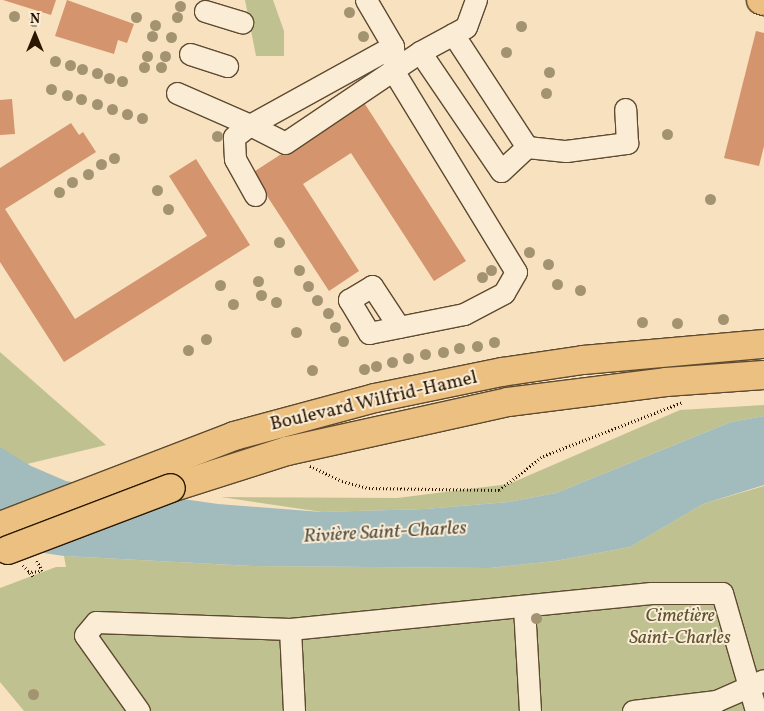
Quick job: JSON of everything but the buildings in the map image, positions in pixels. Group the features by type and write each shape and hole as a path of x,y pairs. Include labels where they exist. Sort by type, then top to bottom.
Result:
{"main road":[{"name":"Boulevard Wilfrid-Hamel","path":"2,547 141,470 296,417 443,384 626,355 764,344"},
{"name":"Boulevard Wilfrid-Hamel","path":"2,547 171,488 287,451 508,402 666,382 764,375"}],"lane":[{"path":"366,0 393,46 394,72 516,272 504,293 464,314 400,327"},
{"path":"177,93 250,125 285,143 394,72 420,52 466,27 476,0"},
{"path":"204,11 242,22"},
{"path":"453,34 527,147"},
{"path":"255,195 235,159 234,137 250,125 393,46"},
{"path":"420,52 501,171 527,147 566,151 627,143 626,109"},
{"path":"190,54 227,66"},
{"path":"139,711 85,635 96,622 290,629 651,593 722,593 757,682 756,711"},
{"path":"524,607 530,711"},
{"path":"290,629 294,711"},
{"path":"633,711 716,701 757,682"}],"path":[{"path":"309,465 342,481 369,488 500,490 543,456 682,402 692,402"},
{"path":"34,577 28,572 42,571 39,562"}],"green space":[{"path":"245,0 273,0 284,31 284,56 256,56"},
{"path":"0,352 106,445 27,464 3,450 0,447"},
{"path":"764,405 764,416 731,422 556,493 509,502 425,509 322,512 221,497 397,498 509,484 680,410"},
{"name":"Cimetière Saint-Charles","path":"764,486 764,711 24,711 0,682 0,588 56,567 66,567 64,556 252,566 489,568 555,561 630,547 703,504"}],"water":[{"name":"Rivière Saint-Charles","path":"764,416 764,485 703,504 630,547 555,561 489,568 252,566 64,556 17,549 0,535 0,447 31,466 66,481 113,489 218,504 322,512 425,509 509,502 556,493 731,422"}]}
